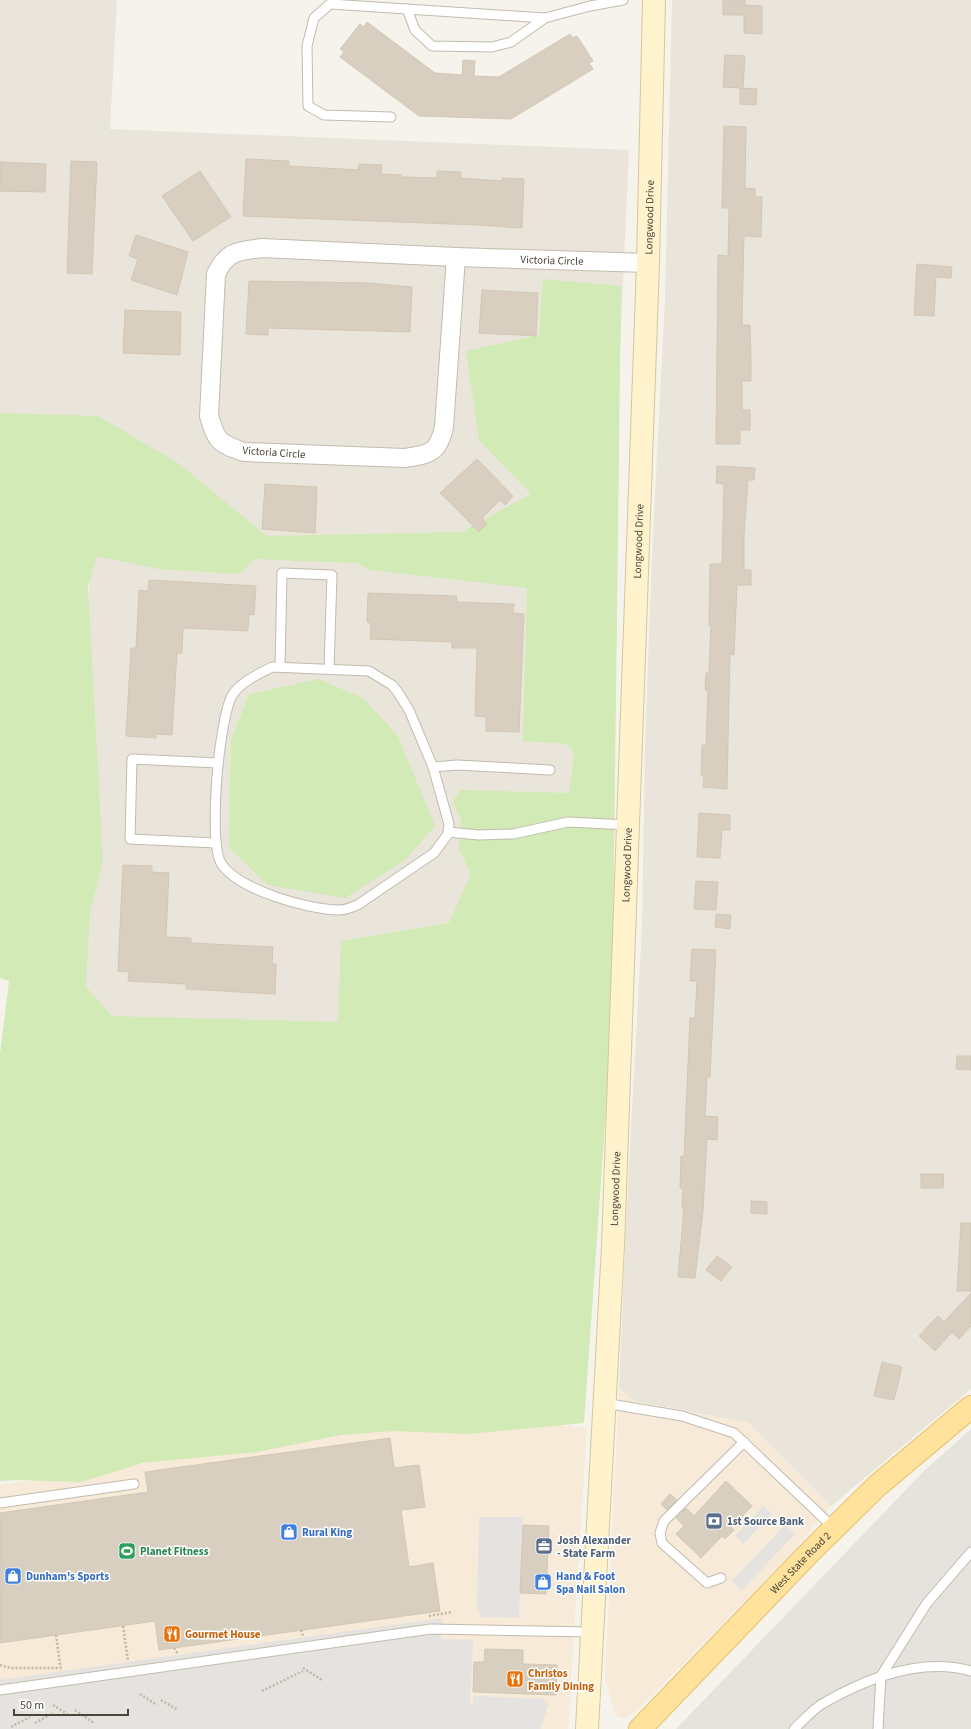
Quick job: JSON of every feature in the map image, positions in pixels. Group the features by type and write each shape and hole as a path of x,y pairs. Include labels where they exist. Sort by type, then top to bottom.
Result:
{"main road":[{"name":"Longwood Drive","path":"587,1729 613,1246 648,263 654,0"},
{"name":"West State Road 2","path":"640,1729 834,1528 877,1486 971,1407"}],"street":[{"name":"Victoria Circle","path":"456,257 444,427 441,440 429,454 405,458 244,452 228,446 216,437 209,416 216,274 222,261 238,251 262,248 456,257 648,263"}],"lane":[{"path":"391,117 324,115 308,106 307,46 314,18 330,4 545,18 590,6 623,0"},
{"path":"407,9 415,30 432,46 492,47 510,42 545,18"},
{"path":"280,667 282,574 332,575 329,669"},
{"path":"272,667 280,667 369,671 392,685 409,710 433,767 449,824 448,832 434,853 359,904 348,909 339,910 271,896 245,884 222,864 217,854 218,763 227,706 234,693 257,675 272,667"},
{"path":"216,843 130,839 132,759 218,763"},
{"path":"433,767 457,765 550,770"},
{"path":"448,832 479,835 513,834 568,822 629,825"},
{"path":"604,1403 682,1416 734,1433 834,1528"},
{"path":"721,1578 707,1583 662,1543 660,1533 664,1521 744,1442"},
{"path":"0,1503 134,1484"},
{"path":"878,1729 880,1676 927,1603 971,1552"},
{"path":"0,1690 431,1629 592,1632"},
{"path":"794,1729 821,1705 880,1676 917,1667 961,1668 971,1670"}],"path":[{"path":"123,1626 129,1672"},
{"path":"56,1635 62,1681"},
{"path":"262,1691 303,1670 322,1680"},
{"path":"140,1694 156,1705"},
{"path":"161,1700 178,1710"},
{"path":"54,1705 70,1716"},
{"path":"75,1710 94,1723"},
{"path":"35,1723 53,1714"},
{"path":"11,1727 30,1718"}],"shaded area":[{"path":"0,0 117,0 110,129 629,150 610,575 595,1066 66,1045 91,554 0,424"},
{"path":"672,0 971,0 971,1389 831,1506 749,1423 634,1401 619,1388 627,1203 642,927 645,747 652,554 665,300"},
{"path":"619,1388 634,1401 749,1423 831,1506 789,1556 635,1713 622,1719 616,1716 605,1678"},
{"path":"469,1415 587,1428 568,1729 0,1729 0,1485"},
{"path":"971,1429 971,1729 676,1729 923,1472"},
{"path":"763,1506 772,1514 743,1544 735,1536"},
{"path":"479,1517 523,1517 519,1618 481,1617 477,1608"},
{"path":"785,1525 795,1534 742,1590 732,1581"},
{"path":"442,1618 441,1639 473,1640 470,1703 473,1703 474,1696 545,1699 545,1703 549,1703 541,1729 0,1729 0,1680"}],"green space":[{"path":"543,279 621,286 612,1024 584,1423 469,1434 394,1431 341,1435 257,1452 143,1463 81,1482 17,1480 0,1481 0,1054 9,981 0,978 0,413 98,416 178,463 267,536 461,532 531,494 479,440 466,351 539,335","holes":["97,556 158,569 240,574 254,559 357,563 371,570 527,588 523,741 567,744 574,753 569,793 460,790 453,801 461,820 459,849 471,874 449,923 341,941 338,1022 112,1016 86,987 90,911 103,862 88,587"]},
{"path":"318,679 363,698 398,736 435,826 404,861 345,898 268,885 229,848 231,740 249,694"}],"building":[{"path":"723,0 745,0 745,5 762,6 762,34 744,33 744,15 723,15"},
{"path":"367,22 435,73 462,75 463,60 475,61 474,76 499,77 570,34 573,38 577,36 593,61 589,63 593,69 511,119 419,116 340,57 344,52 340,49 360,24 364,27"},
{"path":"725,55 745,56 743,88 757,89 756,105 740,104 740,88 723,87"},
{"path":"724,126 746,127 745,188 755,189 755,197 762,197 761,237 744,236 742,325 750,325 751,381 742,381 742,410 750,410 750,430 740,430 740,444 716,444 718,255 728,256 729,208 722,208"},
{"path":"246,159 289,161 289,166 358,170 359,164 382,165 381,174 401,175 401,177 437,178 437,171 461,172 461,178 502,181 502,178 524,179 522,228 243,216"},
{"path":"71,161 97,162 92,274 67,273"},
{"path":"0,162 46,164 45,192 0,191"},
{"path":"200,171 231,217 193,241 162,196"},
{"path":"136,235 188,252 177,295 131,280 138,259 129,256"},
{"path":"917,264 952,267 951,278 936,277 934,316 914,315"},
{"path":"249,281 368,283 412,287 410,332 268,328 268,335 246,334"},
{"path":"482,290 538,293 536,336 479,333"},
{"path":"125,310 181,312 180,355 123,353"},
{"path":"477,459 513,496 505,505 500,500 482,518 487,524 479,532 440,493"},
{"path":"717,466 755,468 754,480 748,480 744,535 744,570 751,570 751,585 737,585 734,655 730,654 727,789 703,787 704,775 701,775 702,745 706,745 708,690 705,690 706,673 709,673 711,625 709,625 710,564 722,564 724,484 716,483"},
{"path":"265,484 317,487 315,533 262,529"},
{"path":"149,580 256,586 254,615 249,614 248,631 183,628 182,653 177,653 172,735 156,734 156,738 126,736 131,648 136,648 139,590 148,591"},
{"path":"368,593 457,596 456,602 514,604 513,613 524,614 519,732 486,731 486,717 475,716 477,648 452,648 452,642 370,639 371,623 367,622"},
{"path":"699,813 730,815 730,830 722,830 720,858 697,857"},
{"path":"123,865 152,866 152,872 169,873 166,937 191,938 191,943 273,947 272,964 276,964 275,994 186,989 186,984 128,981 129,972 118,971"},
{"path":"696,881 718,882 716,910 694,909"},
{"path":"716,914 731,915 730,929 715,927"},
{"path":"692,949 716,950 710,1077 707,1077 705,1116 718,1117 717,1140 707,1139 703,1210 695,1278 678,1277 684,1208 682,1208 683,1188 680,1188 681,1156 684,1156 690,1018 695,1018 697,981 690,981"},
{"path":"957,1056 971,1056 971,1070 956,1069"},
{"path":"921,1174 944,1174 943,1188 921,1188"},
{"path":"751,1201 767,1202 767,1214 751,1213"},
{"path":"961,1223 971,1223 971,1291 957,1291"},
{"path":"717,1256 732,1267 721,1281 706,1270"},
{"path":"971,1293 971,1326 959,1339 952,1332 935,1351 919,1336 938,1316 944,1322"},
{"path":"882,1362 902,1367 894,1400 874,1396"},
{"path":"390,1438 394,1468 419,1465 425,1507 401,1510 409,1567 433,1563 440,1611 159,1650 155,1621 0,1643 0,1513 148,1492 145,1472"},
{"name":"1st Source Bank","path":"726,1481 752,1506 731,1528 734,1530 725,1539 722,1536 701,1558 676,1534 684,1526 676,1518 686,1508 694,1516"},
{"path":"670,1494 677,1500 667,1510 661,1504"},
{"path":"523,1525 549,1526 546,1594 520,1593"},
{"name":"Christos Family Dining","path":"485,1649 523,1650 523,1664 557,1665 556,1695 473,1692 474,1662 484,1662"}],"place":[{"name":"1st Source Bank","path":"714,1521"},
{"name":"Rural King","path":"289,1532"},
{"name":"Josh Alexander - State Farm","path":"544,1546"},
{"name":"Planet Fitness","path":"127,1551"},
{"name":"Dunham's Sports","path":"13,1576"},
{"name":"Hand & Foot Spa Nail Salon","path":"543,1582"},
{"name":"Gourmet House","path":"172,1634"},
{"name":"Christos Family Dining","path":"515,1679"}]}
